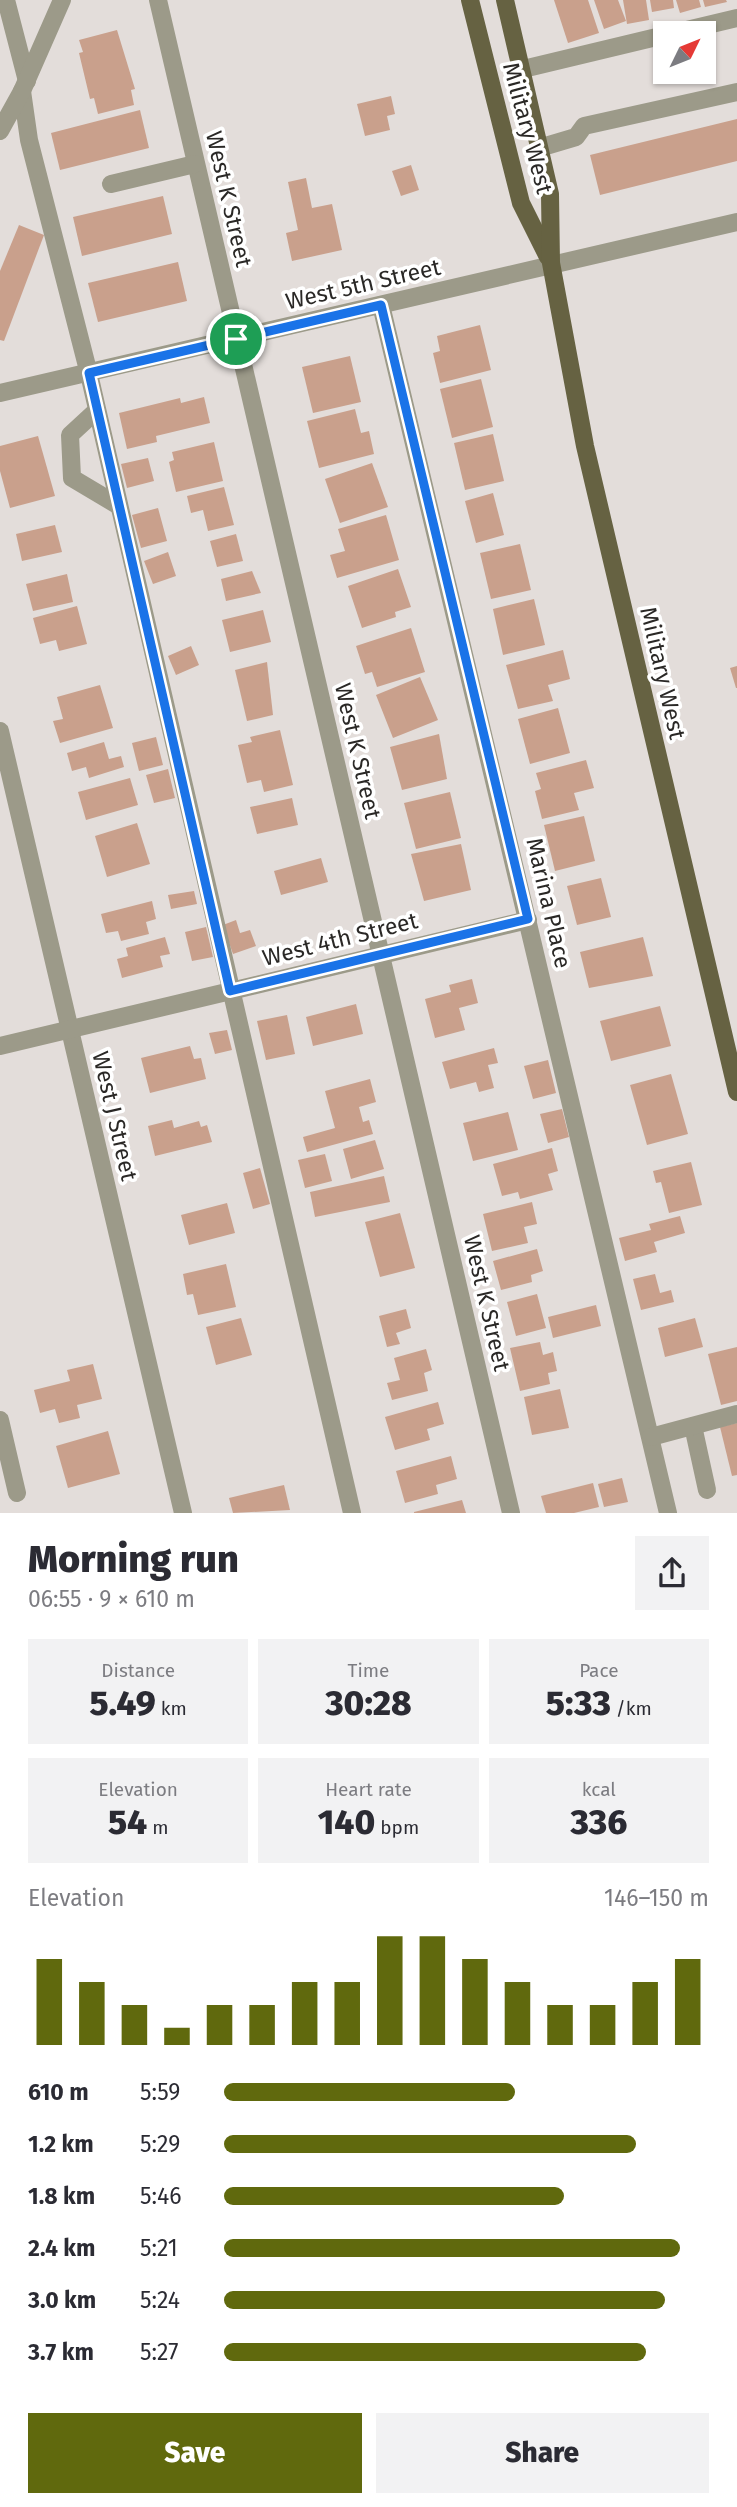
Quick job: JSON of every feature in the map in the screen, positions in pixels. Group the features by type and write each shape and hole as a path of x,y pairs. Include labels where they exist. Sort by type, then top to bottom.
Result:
{"main road":[{"name":"Military West","path":"470,0 521,203 551,264"},
{"name":"Military West","path":"505,0 519,70 550,194 551,264 585,446 737,1092"}],"street":[{"path":"5,0 24,86 29,140 89,373 352,1513"},
{"path":"0,131 24,86 62,0"},
{"name":"West K Street","path":"159,0 511,1513"},
{"path":"716,23 737,18"},
{"path":"519,70 653,38"},
{"path":"538,148 576,137 584,126 737,93"},
{"path":"111,184 195,164"},
{"name":"West 5th Street","path":"0,393 737,222"},
{"name":"Marina Place","path":"381,305 668,1513"},
{"path":"96,411 70,435 72,478 119,506"},
{"name":"West J Street","path":"0,731 183,1513"},
{"name":"West 4th Street","path":"0,1046 528,919"},
{"path":"651,1437 737,1414"},
{"path":"0,1420 17,1493"},
{"path":"693,1426 706,1490"}],"building":[{"path":"554,0 588,0 599,33 568,43"},
{"path":"594,0 618,0 626,21 604,29"},
{"path":"623,0 646,0 649,20 627,24"},
{"path":"650,0 673,0 674,8 652,12"},
{"path":"676,0 699,0 701,7 680,13"},
{"path":"703,0 726,0 727,2 705,7"},
{"path":"117,30 135,89 131,90 134,105 98,114 94,98 90,99 79,53 83,52 79,40"},
{"path":"391,96 395,114 387,116 390,130 365,136 357,104"},
{"path":"140,110 149,148 60,170 51,133"},
{"path":"737,119 737,161 600,195 590,155"},
{"path":"411,165 419,190 401,196 392,171"},
{"path":"306,178 312,208 332,204 342,250 292,261 286,233 298,230 288,182"},
{"path":"163,196 172,234 82,256 73,217"},
{"path":"19,225 44,235 4,341 0,340 0,271"},
{"path":"178,262 187,301 98,322 88,283"},
{"path":"480,325 491,370 440,383 433,353 440,351 437,336"},
{"path":"350,356 361,402 313,413 302,367"},
{"path":"481,379 493,427 452,438 440,389"},
{"path":"204,397 210,423 156,436 157,442 127,449 119,413 180,398 181,403"},
{"path":"355,409 361,433 369,431 374,454 319,468 307,421"},
{"path":"493,434 504,481 465,490 454,443"},
{"path":"38,436 55,496 10,508 0,471 0,446"},
{"path":"214,442 223,481 176,492 169,462 174,460 172,452"},
{"path":"148,458 154,481 127,488 121,464"},
{"path":"372,463 388,507 340,523 325,479"},
{"path":"224,487 234,525 208,531 203,510 191,513 187,496"},
{"path":"493,493 504,535 476,543 465,501"},
{"path":"158,508 167,541 141,548 132,515"},
{"path":"386,515 399,560 337,578 330,555 345,551 338,529"},
{"path":"55,525 62,552 22,561 16,534"},
{"path":"236,534 243,561 217,567 210,541"},
{"path":"520,544 531,590 491,599 480,553"},
{"path":"168,552 176,576 153,584 144,561"},
{"path":"398,569 411,607 395,612 396,617 362,628 348,586"},
{"path":"252,571 261,593 226,601 221,579"},
{"path":"67,574 73,602 33,611 26,584"},
{"path":"534,599 545,645 503,655 493,609"},
{"path":"77,606 87,644 59,651 56,640 40,644 33,618"},
{"path":"263,610 271,642 230,652 222,620"},
{"path":"411,628 425,672 377,687 372,672 365,674 356,646"},
{"path":"191,646 199,665 176,675 168,656"},
{"path":"563,650 570,679 548,685 553,701 518,709 506,665"},
{"path":"267,662 273,715 247,721 235,670"},
{"path":"737,666 737,688 736,688 730,668"},
{"path":"420,677 438,720 393,738 376,695"},
{"path":"100,685 113,728 60,743 53,721 63,719 57,697"},
{"path":"558,708 570,753 530,764 518,719"},
{"path":"280,730 293,785 264,792 261,780 247,783 238,745 252,742 250,737"},
{"path":"439,734 447,779 402,790 390,747"},
{"path":"156,737 163,765 139,771 132,743"},
{"path":"104,742 109,759 121,756 124,767 89,778 86,767 72,771 67,753"},
{"path":"586,760 594,788 574,793 579,810 542,819 535,791 541,789 536,773"},
{"path":"168,769 175,798 154,803 146,775"},
{"path":"130,778 138,805 86,820 78,792"},
{"path":"450,792 461,838 416,849 404,803"},
{"path":"292,798 298,825 257,834 250,807"},
{"path":"584,816 595,861 555,871 544,825"},
{"path":"137,823 150,864 107,877 95,836"},
{"path":"461,844 471,890 424,901 411,854"},
{"path":"321,858 328,882 281,895 274,871"},
{"path":"601,878 611,917 577,925 567,886"},
{"path":"194,891 197,904 171,909 168,895"},
{"path":"152,901 156,919 146,922 149,934 121,941 118,931 106,933 101,914"},
{"path":"236,920 240,933 250,930 256,946 233,954 223,925"},
{"path":"206,927 213,957 192,961 185,932"},
{"path":"165,937 170,954 160,956 163,967 122,978 117,959 128,956 126,948"},
{"path":"643,937 653,976 589,988 580,952"},
{"path":"472,979 478,1003 459,1008 465,1030 435,1038 425,999 451,992 449,985"},
{"path":"356,1004 363,1034 313,1046 306,1017"},
{"path":"660,1006 671,1046 611,1061 600,1021"},
{"path":"287,1015 295,1054 266,1060 257,1021"},
{"path":"227,1030 232,1050 215,1054 209,1033"},
{"path":"190,1046 194,1059 201,1058 206,1079 150,1093 141,1058"},
{"path":"494,1048 498,1063 488,1065 494,1088 479,1092 476,1082 450,1089 442,1062"},
{"path":"548,1060 556,1093 533,1099 524,1066"},
{"path":"671,1074 688,1134 647,1145 630,1085"},
{"path":"370,1079 376,1102 359,1107 363,1122 369,1120 373,1134 307,1152 303,1137 335,1128 325,1091"},
{"path":"562,1109 569,1137 548,1143 540,1114"},
{"path":"508,1112 518,1150 473,1161 463,1123"},
{"path":"172,1120 174,1128 199,1121 201,1127 207,1125 212,1142 155,1156 148,1126"},
{"path":"375,1140 384,1169 351,1179 343,1149"},
{"path":"552,1148 558,1171 548,1174 553,1190 520,1199 518,1192 502,1196 493,1164"},
{"path":"325,1154 332,1181 305,1188 298,1160"},
{"path":"691,1162 702,1205 669,1213 661,1182 656,1183 653,1171"},
{"path":"260,1168 270,1204 253,1209 243,1173"},
{"path":"384,1176 390,1202 315,1217 310,1192"},
{"path":"532,1202 537,1224 524,1227 528,1243 492,1251 483,1214"},
{"path":"227,1203 235,1233 189,1245 181,1215"},
{"path":"400,1213 415,1268 380,1277 365,1222"},
{"path":"680,1216 685,1233 654,1242 657,1252 625,1261 619,1238 651,1230 649,1224"},
{"path":"537,1249 543,1271 531,1275 532,1282 501,1290 493,1261"},
{"path":"226,1264 236,1307 198,1315 193,1294 187,1295 183,1274"},
{"path":"655,1274 660,1293 671,1290 674,1302 641,1310 633,1279"},
{"path":"537,1294 546,1328 516,1336 507,1302"},
{"path":"596,1305 601,1326 553,1338 548,1317"},
{"path":"406,1309 411,1328 396,1333 400,1344 387,1347 379,1316"},
{"path":"241,1318 252,1355 216,1365 206,1327"},
{"path":"695,1318 703,1347 665,1357 658,1328"},
{"path":"540,1342 543,1355 553,1352 557,1371 548,1373 550,1384 520,1391 510,1348"},
{"path":"737,1347 737,1401 721,1405 708,1354"},
{"path":"426,1349 432,1370 424,1373 428,1391 392,1400 387,1383 400,1380 394,1358"},
{"path":"93,1364 102,1399 77,1405 80,1418 59,1423 55,1409 40,1413 34,1390 70,1381 67,1370"},
{"path":"560,1389 569,1428 532,1435 524,1397"},
{"path":"438,1402 444,1424 427,1429 430,1440 395,1450 385,1417"},
{"path":"737,1423 737,1475 732,1476 720,1427"},
{"path":"108,1431 120,1474 68,1488 56,1446"},
{"path":"451,1456 457,1479 436,1485 438,1494 405,1503 396,1471"},
{"path":"622,1478 628,1502 604,1507 598,1484"},
{"path":"593,1483 599,1507 574,1513 546,1513 541,1496"},
{"path":"284,1485 290,1510 233,1513 229,1498"},
{"path":"462,1500 466,1513 414,1513 414,1512"}],"route":[{"path":"381,305 528,919 230,991 89,373 236,339 381,305"}]}
